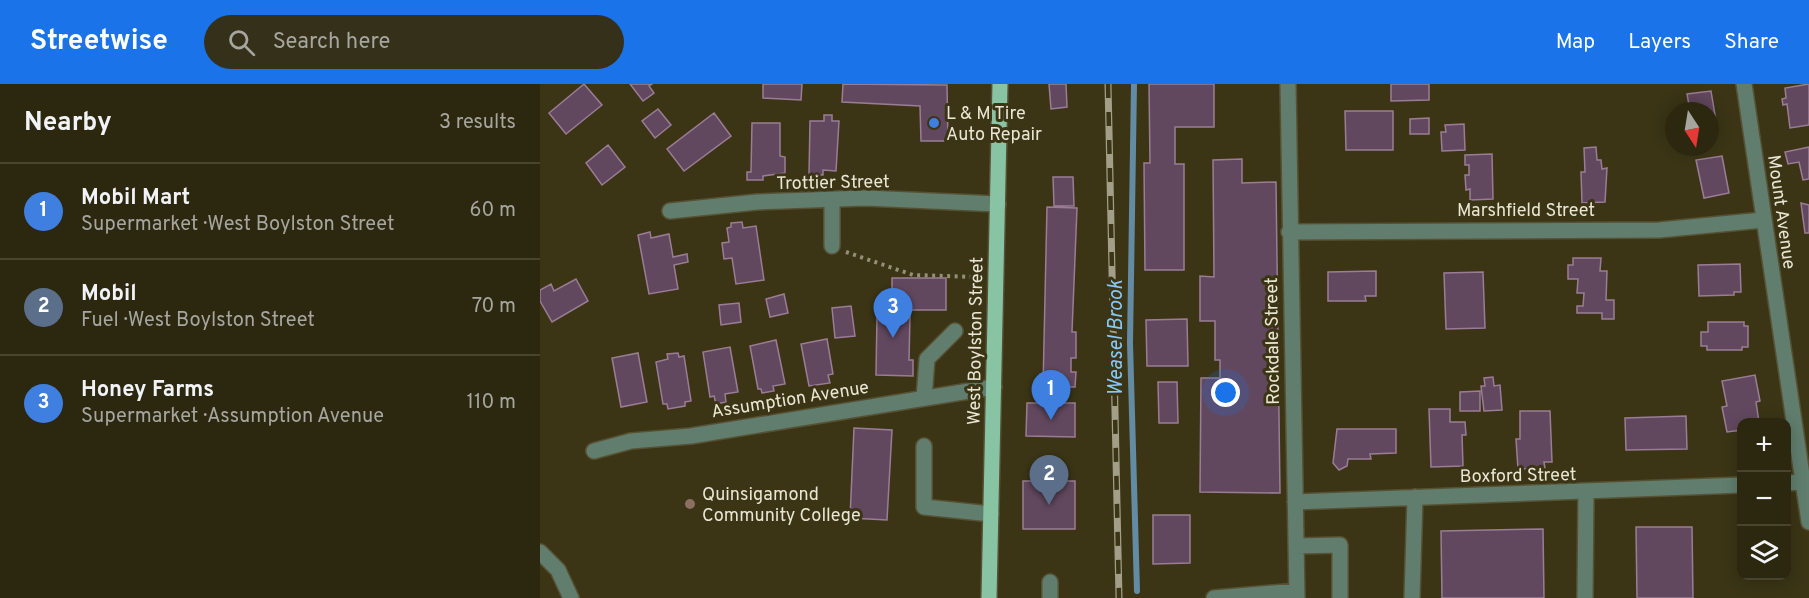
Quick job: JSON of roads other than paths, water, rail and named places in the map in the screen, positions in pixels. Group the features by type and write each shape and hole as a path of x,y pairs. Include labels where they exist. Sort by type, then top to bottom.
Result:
{"main road":[{"name":"West Boylston Street","path":"989,598 1000,84"}],"street":[{"name":"Rockdale Street","path":"1288,84 1297,595"},
{"name":"Mount Avenue","path":"1744,84 1809,522"},
{"name":"Trottier Street","path":"670,211 757,202 865,198 998,204"},
{"path":"832,200 832,246"},
{"name":"Marshfield Street","path":"1289,232 1659,230 1763,220"},
{"path":"924,398 927,359 955,331"},
{"name":"Assumption Avenue","path":"594,451 631,441 691,436 993,387"},
{"path":"924,446 924,507 991,514"},
{"path":"1791,483 1803,482"},
{"name":"Boxford Street","path":"1295,502 1737,485"},
{"path":"1585,598 1586,492"},
{"path":"1412,598 1415,497"},
{"path":"1296,546 1340,545 1340,598"},
{"path":"540,552 558,570 571,598"},
{"path":"1050,582 1050,598"},
{"path":"1214,598 1297,595"}],"waterway":[{"name":"Weasel Brook","path":"1134,84 1130,343 1137,591"}],"railway":[{"path":"1108,84 1119,598"}],"place":[{"name":"L & M Tire Auto Repair","path":"934,123"},
{"name":"Honey Farms","path":"893,338"},
{"name":"Mobil Mart","path":"1051,420"},
{"name":"Quinsigamond Community College","path":"690,504"},
{"name":"Mobil","path":"1049,505"}]}
